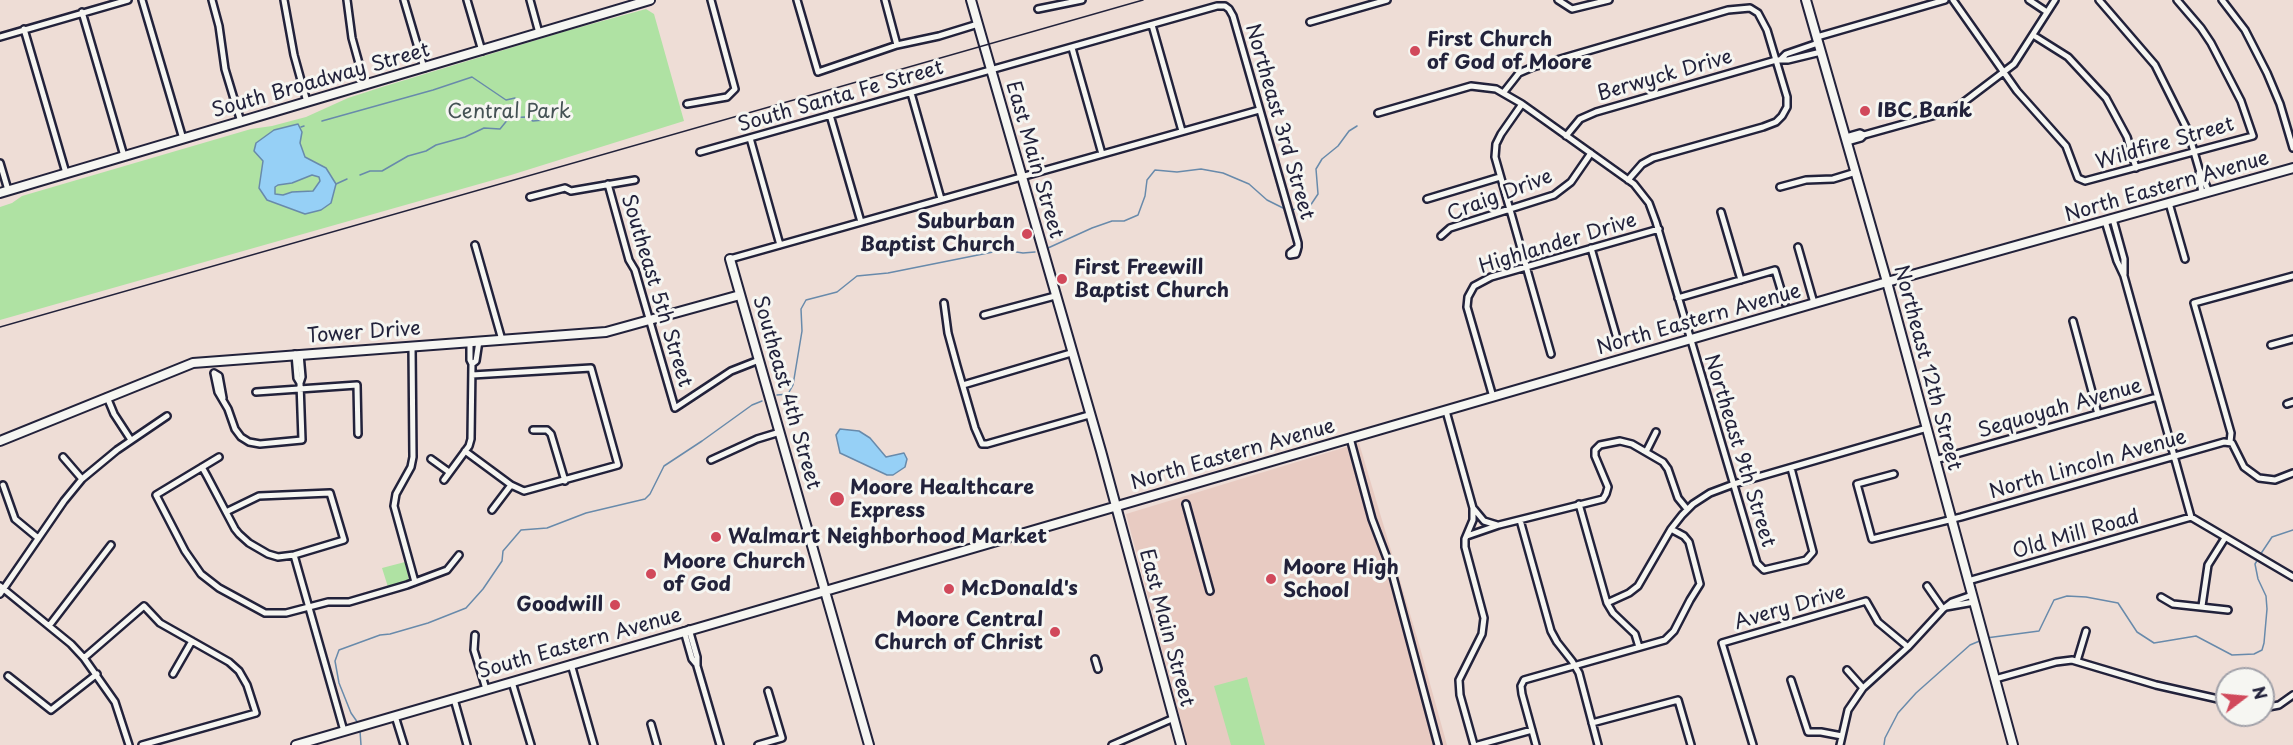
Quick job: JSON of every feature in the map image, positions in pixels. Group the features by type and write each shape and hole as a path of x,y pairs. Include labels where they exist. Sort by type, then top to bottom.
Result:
{"main road":[{"name":"South Broadway Street","path":"4,191 651,0"},
{"name":"East Main Street","path":"971,0 1116,506 1181,745"},
{"name":"Northeast 12th Street","path":"1806,0 1887,282 2013,745"},
{"name":"North Eastern Avenue","path":"1116,506 1887,282 2293,168"},
{"name":"Southeast 4th Street","path":"730,259 869,745"},
{"name":"Tower Drive","path":"0,441 193,363 606,332 740,295"},
{"name":"South Eastern Avenue","path":"296,745 1116,506"}],"street":[{"path":"0,37 128,0"},
{"path":"142,0 183,139"},
{"path":"212,0 219,26 225,69 241,122"},
{"path":"284,0 294,55 307,102"},
{"path":"347,0 352,38 365,85"},
{"path":"404,0 424,68"},
{"path":"467,0 482,51"},
{"path":"530,0 539,33"},
{"path":"687,104 727,96 733,94 735,89 711,0"},
{"path":"797,0 818,72 897,45 928,39 978,24"},
{"path":"885,0 897,45"},
{"path":"1038,9 1058,3 1082,0"},
{"path":"1310,22 1387,0"},
{"path":"1558,0 1572,9 1609,0"},
{"name":"Berwyck Drive","path":"1566,136 1580,119 1596,112 1779,59 1818,40 1945,0"},
{"path":"1953,0 2004,73"},
{"path":"2029,0 2047,12"},
{"path":"1846,140 1861,138 1864,135 1949,111 2014,64 2055,0"},
{"path":"2099,0 2155,65 2188,131 2206,193"},
{"name":"Wildfire Street","path":"2004,73 2066,146 2078,178 2085,181 2253,135 2241,101 2211,43 2177,0"},
{"path":"2222,0 2245,30 2269,78 2280,104 2293,148"},
{"name":"South Santa Fe Street","path":"700,152 1217,6 1227,7"},
{"name":"Northeast 3rd Street","path":"1227,7 1233,16 1298,247"},
{"path":"1378,113 1471,86 1489,87 1504,92 1519,73 1533,67 1737,8 1750,8 1760,16 1765,24 1779,59 1787,102 1785,112 1780,119 1763,127 1653,158 1637,169 1628,180"},
{"path":"82,12 124,156"},
{"path":"1152,25 1182,131"},
{"path":"24,29 66,173"},
{"path":"2033,35 2068,57 2106,98 2127,137 2136,168"},
{"path":"1071,48 1102,154"},
{"name":"Berwyck Drive","path":"1779,59 1788,60 1821,52"},
{"name":"Northeast 9th Street","path":"1504,92 1628,180 1646,198 1659,229 1690,340 1707,390 1757,563 1761,569 1772,569 1806,560 1813,552 1791,468"},
{"path":"911,93 941,199"},
{"path":"1522,104 1504,128 1496,144 1495,157 1551,354"},
{"path":"730,259 1259,110"},
{"path":"830,115 861,222"},
{"path":"750,138 780,245"},
{"name":"Craig Drive","path":"1441,236 1450,228 1547,198 1562,190 1571,182 1591,153"},
{"path":"0,163 4,191"},
{"path":"1780,187 1806,180 1833,179 1856,172"},
{"path":"1427,199 1500,177"},
{"name":"Southeast 5th Street","path":"530,197 565,188 571,191 635,180"},
{"name":"Southeast 5th Street","path":"608,184 675,408 731,371 759,360"},
{"path":"2169,203 2185,259"},
{"path":"1721,212 1741,280"},
{"path":"2109,220 2117,261 2124,276 2191,517 2293,577"},
{"name":"Highlander Drive","path":"1493,397 1468,311 1468,297 1474,286 1484,280 1526,267 1659,229"},
{"path":"475,245 502,340"},
{"path":"1798,247 1814,303"},
{"path":"1591,248 1616,334"},
{"path":"1678,298 1775,270 1785,303"},
{"path":"2293,276 2194,303 2231,433 2230,442 2234,444 2242,464 2254,476 2275,480 2293,473"},
{"path":"984,315 1055,296"},
{"path":"944,303 948,333 975,428 982,444 1089,415"},
{"path":"2073,321 2098,414"},
{"path":"2271,345 2293,339"},
{"path":"444,480 465,451 472,435 472,364 470,360 474,342"},
{"path":"412,346 412,460 409,472 396,494 394,506 415,582"},
{"path":"963,385 1071,353"},
{"path":"223,398 235,429 245,440 260,444 302,440 300,386 297,378 298,354"},
{"path":"465,451 521,491 566,481 618,465 591,368 472,375"},
{"path":"256,392 300,386 357,385 358,434"},
{"path":"107,397 114,414 131,440"},
{"name":"Sequoyah Avenue","path":"1935,460 2157,397"},
{"path":"1446,411 1473,508 1473,520 1465,547 1484,624 1482,634 1459,680 1460,695 1476,745 1532,730"},
{"path":"129,745 118,709 84,658 49,626 1,590 82,479 104,460 167,416"},
{"path":"1607,603 1629,593 1640,583 1671,529 1688,509 1710,493 1927,428"},
{"path":"533,430 547,430 551,434 566,481"},
{"path":"711,460 780,432"},
{"path":"1646,452 1656,432"},
{"path":"1350,438 1372,519 1390,569 1438,745"},
{"path":"1467,536 1499,525 1603,498 1608,487 1595,456 1597,447 1624,441 1667,466 1678,498 1688,509"},
{"name":"North Lincoln Avenue","path":"1894,474 1857,484 1872,539 2230,442"},
{"path":"63,457 68,466 82,479"},
{"path":"219,457 156,495 196,569 207,580 265,613 278,614 331,601 349,602 447,570 459,555"},
{"path":"431,459 449,472"},
{"path":"202,467 226,512 239,534 249,543 273,556 294,555 344,540 330,493 259,496 226,512"},
{"path":"3,485 15,519 39,538"},
{"path":"492,510 511,485"},
{"path":"1186,504 1210,591"},
{"path":"1578,504 1607,603 1612,613 1635,634 1640,647"},
{"path":"1473,508 1484,520 1499,525"},
{"name":"Old Mill Road","path":"1968,581 2191,517"},
{"path":"1520,520 1551,631 1575,665 1598,745"},
{"path":"1536,745 1522,694 1522,682 1528,678 1665,640 1671,636 1700,584 1689,542 1684,536 1671,529"},
{"path":"2202,606 2208,565 2225,538"},
{"path":"49,626 111,545"},
{"path":"294,555 344,731"},
{"path":"1927,586 1945,608"},
{"path":"2161,597 2173,604 2228,610"},
{"path":"1840,745 1848,710 1863,688 1908,647 1945,608 1973,598"},
{"name":"Avery Drive","path":"1753,745 1722,643 1866,601 1878,622 1908,647"},
{"path":"84,658 144,606 160,623 235,667 247,685 256,713 142,745"},
{"path":"687,630 720,745"},
{"path":"2077,661 2086,631"},
{"path":"475,635 474,650 486,689"},
{"path":"173,674 192,641"},
{"path":"1095,658 1098,669"},
{"path":"1995,680 2056,662 2077,661 2156,685 2215,698"},
{"path":"571,664 594,745"},
{"path":"1847,670 1863,688"},
{"path":"8,676 51,710 96,674"},
{"path":"1791,680 1808,732 1842,736"},
{"path":"512,682 531,745"},
{"path":"758,745 782,738 768,691"},
{"path":"2275,706 2293,695"},
{"path":"454,699 467,745"},
{"path":"1592,723 1678,700 1691,745"},
{"path":"395,716 404,745"},
{"path":"1112,745 1174,718"},
{"path":"651,724 657,745"}],"shaded area":[{"name":"Moore High School","path":"1359,443 1447,745 1187,745 1126,514"}],"green space":[{"name":"Central Park","path":"646,9 654,14 684,121 511,175 0,320 0,207 22,196 251,129 306,117 348,98 382,87"},
{"path":"405,562 409,580 388,587 382,568"},
{"path":"1247,677 1265,745 1231,745 1214,686"}],"water":[{"path":"298,124 302,132 300,143 305,157 326,168 336,184 331,203 321,210 305,214 267,200 259,188 263,161 254,151 256,143 274,130","holes":["312,175 319,177 320,181 313,191 275,194 275,187 278,185 292,183"]},
{"path":"840,429 859,431 870,438 886,457 904,453 907,459 905,467 893,475 887,475 840,453 836,435"}],"waterway":[{"path":"322,121 472,77 506,100 515,98"},
{"path":"360,175 370,171 382,171 408,156 465,137 484,128 500,129 509,118 525,117 533,121 544,120"},
{"path":"1291,210 1310,206 1318,194 1316,169 1322,159 1338,146 1349,131 1357,126"},
{"path":"1048,248 1092,228 1112,221 1124,221 1138,215 1145,196 1147,180 1155,170 1177,172 1201,169 1223,173 1249,184 1267,200 1287,210"},
{"path":"336,184 347,179"},
{"path":"777,395 788,394 793,385 802,331 801,309 806,300 837,292 857,276 888,273 1003,250 1035,252"},
{"path":"358,723 351,713 339,683 335,661 339,650 380,635 428,623 466,608 483,589 502,561 503,551 521,530 547,528 586,513 645,499 650,494 664,466 752,405 762,401"},
{"path":"2260,555 2272,537 2293,530"},
{"path":"1986,638 2039,631 2054,600 2067,596 2086,597 2118,603 2137,632 2154,643 2196,636 2232,655 2254,654 2262,650 2267,609 2266,596 2258,579 2255,564 2258,559"},
{"path":"1884,745 1885,738 1898,713 1916,693 1970,645 1982,640"},
{"path":"360,731 361,745"}],"railway":[{"path":"0,327 1143,0"}],"place":[{"name":"First Church of God of Moore","path":"1415,51"},
{"name":"IBC Bank","path":"1865,111"},
{"name":"Suburban Baptist Church","path":"1027,234"},
{"name":"First Freewill Baptist Church","path":"1062,279"},
{"name":"Moore Healthcare Express","path":"837,499"},
{"name":"Walmart Neighborhood Market","path":"716,537"},
{"name":"Moore Church of God","path":"651,574"},
{"name":"Moore High School","path":"1271,579"},
{"name":"McDonald's","path":"949,589"},
{"name":"Goodwill","path":"615,605"},
{"name":"Moore Central Church of Christ","path":"1055,632"}]}
